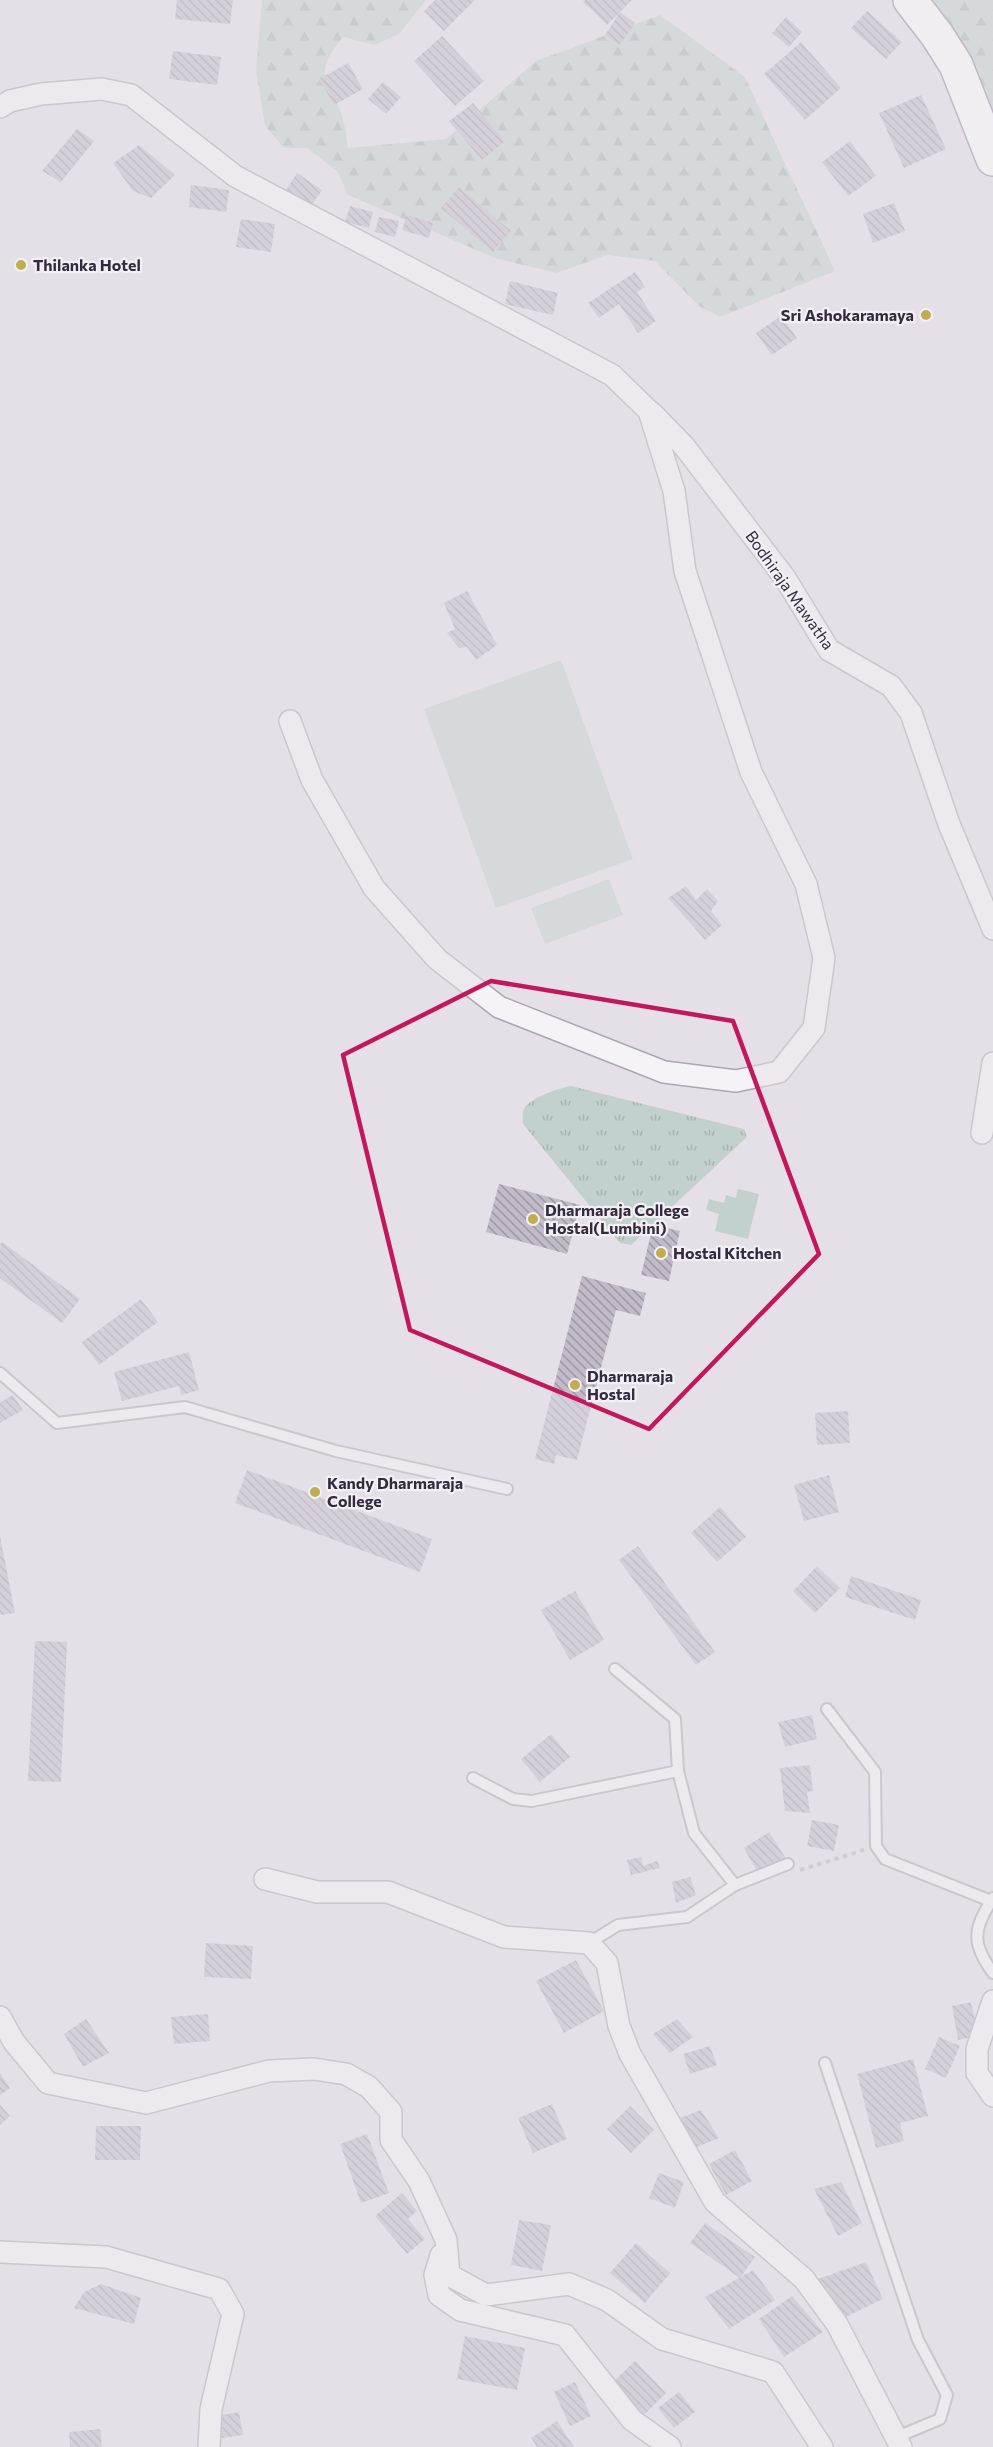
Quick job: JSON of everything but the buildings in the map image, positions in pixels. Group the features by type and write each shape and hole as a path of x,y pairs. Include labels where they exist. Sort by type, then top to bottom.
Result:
{"highway":[{"path":"910,0 937,35 956,65 993,159"}],"street":[{"name":"Bodhiraja Mawatha","path":"0,107 10,101 41,94 102,89 131,95 235,176 612,375 684,446 785,578 828,650 891,686 911,713 949,824 993,929"},
{"path":"290,721 312,780 374,888 437,959 499,1007 664,1072 736,1082 779,1072 814,1028 824,958 806,884 751,772 685,571 674,491 649,411"},
{"path":"982,1133 993,1063"},
{"path":"266,1879 317,1892 388,1892 504,1936 589,1943 608,1964 619,2026 630,2054 715,2202 804,2279 837,2324 899,2442"},
{"path":"993,2001 977,2049 977,2073 993,2096"},
{"path":"0,2018 14,2042 48,2083 146,2103 269,2071 314,2069 346,2074 369,2087 391,2112 391,2140 419,2181 446,2240 449,2275 486,2295 569,2284 607,2300 662,2339 773,2372 822,2447"},
{"path":"446,2240 435,2276 439,2295 460,2310 565,2335 632,2420 670,2447"},
{"path":"0,2252 106,2257 219,2289 233,2314 211,2409 210,2447"}],"lane":[{"path":"0,1373 57,1423 185,1407 336,1451 507,1490"},
{"path":"615,1669 675,1719 678,1770 694,1833 735,1885"},
{"path":"827,1709 875,1772 876,1846 885,1859 992,1900 977,1926 980,1956 993,1974"},
{"path":"473,1778 513,1799 532,1801 678,1770"},
{"path":"589,1943 618,1925 687,1917 735,1885 790,1868"},
{"path":"825,2063 918,2340 947,2395 940,2420 899,2442"}],"path":[{"path":"790,1868 876,1846"}],"highlighted area":[{"path":"491,981 733,1021 819,1254 649,1429 410,1330 343,1055"}],"green space":[{"path":"262,0 426,0 399,34 374,45 343,37 328,58 325,73 342,115 348,148 446,139 536,61 660,15 745,77 835,271 720,317 699,306 655,261 607,255 557,273 495,258 348,195 338,172 307,148 284,148 265,126 256,70"},
{"path":"926,0 993,0 993,118"},
{"path":"561,660 633,859 496,908 424,709"},
{"path":"609,879 623,915 545,944 531,908"},
{"path":"571,1086 744,1129 747,1137 631,1245 620,1243 523,1124 524,1109 532,1101 552,1091"},
{"path":"738,1189 759,1194 748,1239 715,1231 719,1214 706,1210 709,1199 724,1203 726,1195 736,1198"}],"place":[{"name":"Thilanka Hotel","path":"21,265"},
{"name":"Sri Ashokaramaya","path":"926,315"},
{"name":"Dharmaraja College Hostal(Lumbini)","path":"533,1219"},
{"name":"Hostal Kitchen","path":"661,1253"},
{"name":"Dharmaraja Hostal","path":"575,1385"},
{"name":"Kandy Dharmaraja College","path":"315,1492"}]}
